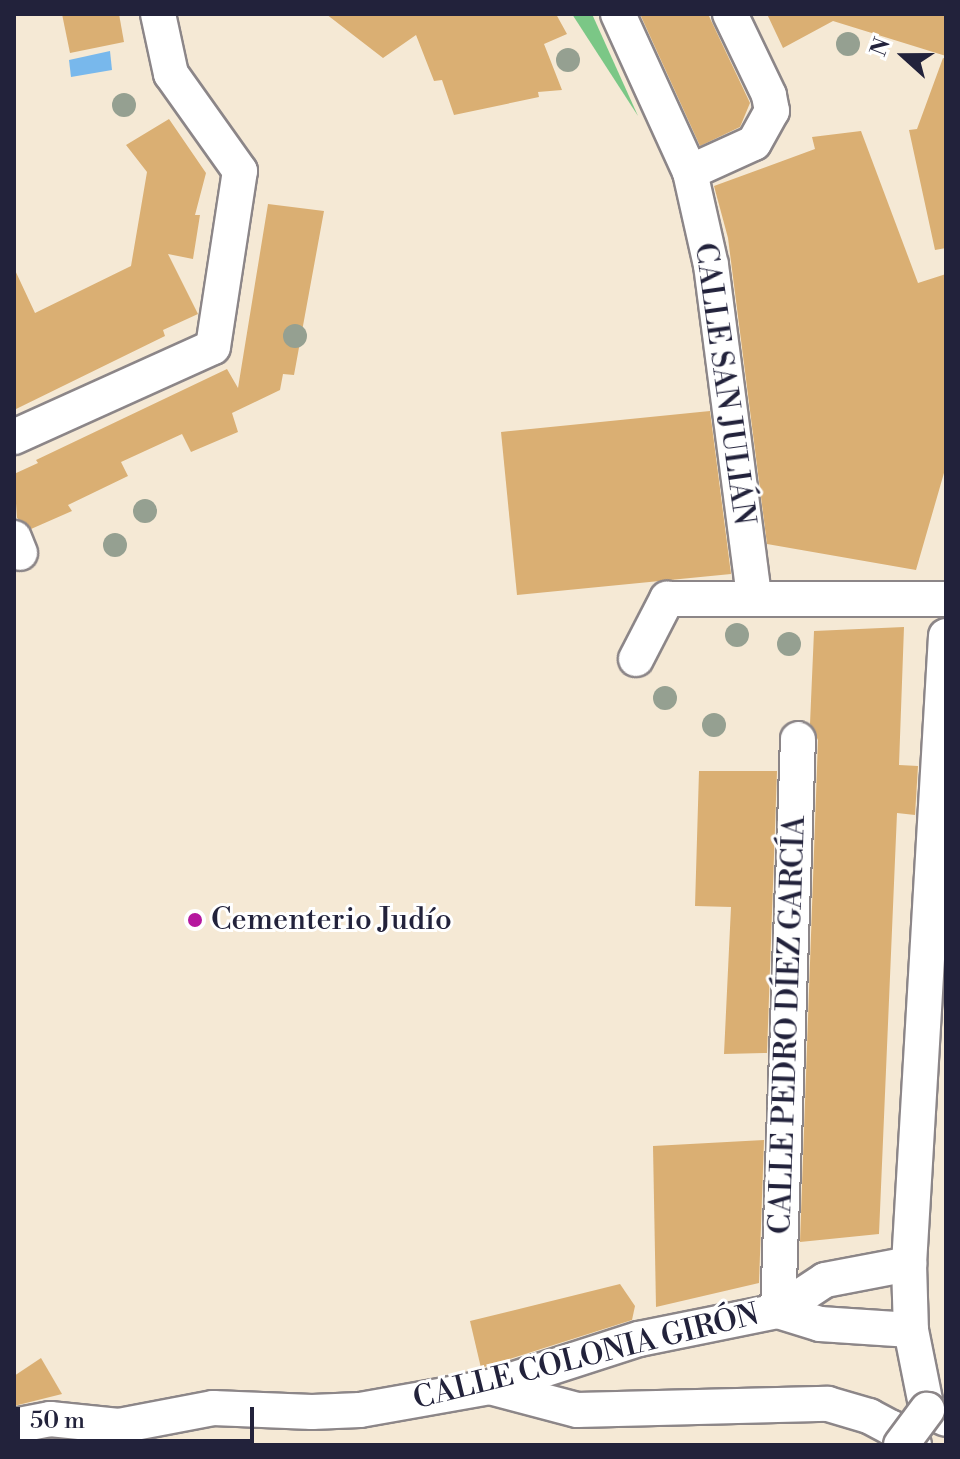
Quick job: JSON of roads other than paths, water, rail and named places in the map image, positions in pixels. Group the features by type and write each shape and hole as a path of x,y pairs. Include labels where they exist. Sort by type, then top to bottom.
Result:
{"street":[{"path":"14,437 213,347 240,171 171,74 158,14"},
{"name":"CALLE SAN JULIÁN","path":"618,14 690,172 711,265 754,598"},
{"path":"690,172 754,143 772,111 769,95 730,14"},
{"path":"636,659 667,599 946,599"},
{"path":"901,1445 936,1415 911,1330 909,1264 946,636"},
{"name":"CALLE PEDRO DÍEZ GARCÍA","path":"778,1311 798,739"},
{"name":"CALLE COLONIA GIRÓN","path":"14,1426 50,1419 119,1426 213,1408 312,1412 360,1410 490,1387 639,1339 778,1311 825,1280 909,1264"},
{"name":"CALLE COLONIA GIRÓN","path":"778,1311 820,1324 911,1330"},
{"path":"490,1387 577,1410 828,1404 892,1428 914,1445"}],"water":[{"path":"110,51 112,70 71,77 69,60"}],"place":[{"name":"Cementerio Judío","path":"195,920"}]}
